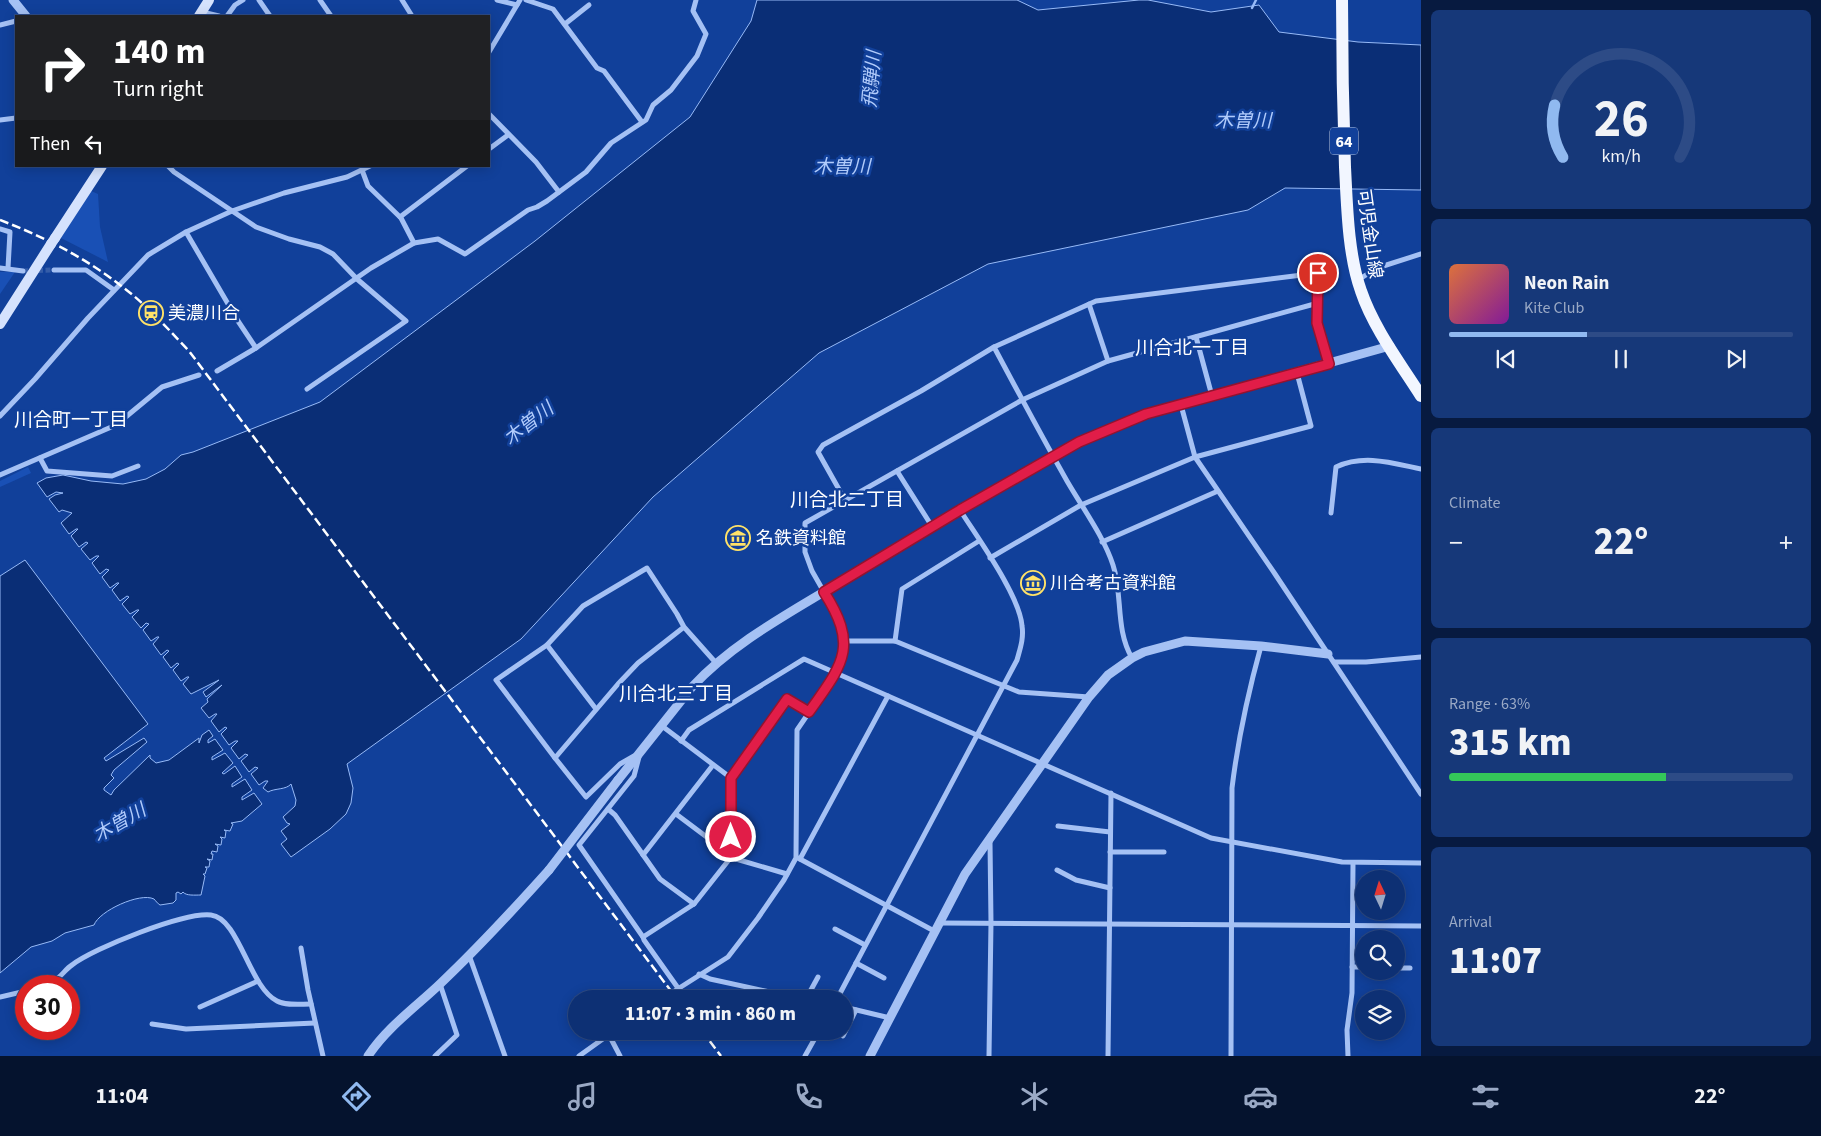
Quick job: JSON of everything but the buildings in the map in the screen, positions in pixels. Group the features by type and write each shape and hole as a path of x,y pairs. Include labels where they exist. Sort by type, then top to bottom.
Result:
{"main road":[{"path":"200,14 209,0"},
{"name":"可児金山線","path":"1342,0 1342,85 1346,192 1350,238 1357,281 1371,313 1390,346 1416,380 1421,396"},
{"path":"0,324 101,167"}],"street":[{"path":"13,0 25,15"},
{"path":"228,15 235,5 243,0"},
{"path":"259,0 269,15"},
{"path":"320,0 330,15"},
{"path":"402,0 411,15"},
{"path":"490,50 519,2 496,0"},
{"path":"526,0 553,9 597,68 604,71 642,122"},
{"path":"217,371 256,348 371,268 414,243 438,239 465,254 586,172 611,142 646,120 653,105 671,90 697,56 706,34 693,11 696,0"},
{"path":"564,24 590,5"},
{"path":"0,25 15,21"},
{"path":"490,115 536,162 559,192"},
{"path":"0,120 15,118"},
{"path":"490,149 508,134"},
{"path":"169,167 256,226 289,239 320,247 333,254 357,279 406,322 307,389"},
{"path":"400,217 466,167"},
{"path":"0,416 148,255 186,232 232,211 284,193 347,176 360,169 368,186 400,217 414,243"},
{"path":"0,229 10,232 8,268"},
{"path":"186,232 256,348"},
{"path":"1357,281 1377,268 1421,254"},
{"path":"0,268 23,271"},
{"path":"54,270 86,270 114,290"},
{"path":"845,500 818,452 822,445 921,391 994,347 1096,301 1318,273 1317,323 1329,364"},
{"path":"798,858 797,730 836,673 844,641 840,620 812,571 805,552 805,523 1022,400 1108,361 1318,303"},
{"path":"1089,304 1108,361"},
{"path":"1196,337 1212,396"},
{"path":"368,1056 388,1031 440,984 507,917 549,870 692,687 731,651 762,630 960,510 1079,442 1146,414 1390,346"},
{"path":"994,347 1113,565 1118,589 1119,617 1128,651 1132,658"},
{"path":"990,558 1081,505 1195,457 1311,426 1297,373"},
{"path":"0,474 116,425 162,387 199,375"},
{"path":"1181,405 1195,457 1421,794"},
{"path":"40,458 47,471 112,476 138,466"},
{"path":"1331,513 1336,467 1358,460 1372,460 1421,469"},
{"path":"897,471 933,528"},
{"path":"1102,542 1218,491"},
{"path":"842,990 1004,686 1017,660 1022,641 1022,626 1014,598 960,510"},
{"path":"895,641 902,589 979,541"},
{"path":"639,754 620,764 586,797 496,680 548,644 583,606 646,568 684,627 716,663"},
{"path":"555,758 638,663 684,627"},
{"path":"844,641 895,641 1019,692 1089,697"},
{"path":"870,1056 941,924 965,874 1089,697 1108,675 1144,652 1185,641 1261,646 1366,662 1421,657"},
{"path":"548,644 596,709"},
{"path":"1231,1056 1232,788 1237,746 1261,646"},
{"path":"681,741 689,730 804,659 1211,838 1353,863 1421,863"},
{"path":"675,990 728,957 736,948 798,858 888,696"},
{"path":"643,937 694,904 731,856 731,778 787,699 809,712"},
{"path":"662,726 731,778"},
{"path":"639,754 634,776 579,845 678,988"},
{"path":"643,855 713,765"},
{"path":"1108,1056 1111,793"},
{"path":"608,809 615,815 660,879 694,904"},
{"path":"676,814 736,859 787,874"},
{"path":"1058,826 1110,832"},
{"path":"989,1056 990,837"},
{"path":"1110,852 1164,852"},
{"path":"798,858 936,932"},
{"path":"1348,1056 1347,1030 1352,993 1353,863"},
{"path":"1057,870 1076,880 1110,888"},
{"path":"61,975 72,964 127,936 190,917 211,915 220,918 232,932 267,994 281,1003 311,1004"},
{"path":"941,924 1421,926"},
{"path":"835,929 865,945"},
{"path":"301,948 323,1056"},
{"path":"469,955 505,1056"},
{"path":"856,962 884,978"},
{"path":"1405,968 1410,968"},
{"path":"699,974 710,979 761,990"},
{"path":"811,990 818,977"},
{"path":"200,1006 258,981"},
{"path":"435,1056 457,1035 440,984"},
{"path":"0,998 15,994"},
{"path":"853,1009 890,1018"},
{"path":"853,1016 856,1010"},
{"path":"152,1024 186,1028 239,1028 315,1023"},
{"path":"579,1056 602,1040"},
{"path":"614,1040 620,1056"},
{"path":"805,1056 814,1040"}],"shaded area":[{"path":"91,191 98,194 100,227 108,262 61,238"},
{"path":"0,272 15,272 0,294"},
{"path":"28,467 31,473 0,487 0,481"}],"water":[{"name":"木曽川","path":"757,0 1017,0 1038,10 1148,0 1211,12 1259,5 1279,32 1358,42 1421,45 1421,190 1285,188 1248,210 988,264 819,353 653,497 521,639 347,764 353,788 351,803 346,814 330,829 291,857 281,844 287,839 281,831 290,824 283,817 295,806 296,800 291,784 268,792 263,788 268,781 259,785 251,774 258,768 255,767 249,772 241,761 248,755 245,754 239,759 231,748 238,741 229,745 221,734 227,728 225,727 219,732 211,721 217,714 209,718 201,708 208,702 207,699 222,685 206,697 203,692 219,680 191,694 183,684 189,677 181,681 173,670 179,664 177,663 171,668 163,657 169,651 167,650 161,655 153,644 159,637 151,641 143,630 149,624 146,623 141,628 132,617 139,610 130,614 122,604 129,597 127,596 120,601 112,590 119,583 110,588 102,577 109,570 106,569 100,574 92,563 99,556 90,560 81,549 88,543 86,542 79,547 71,536 78,529 69,534 61,523 72,513 62,510 59,512 49,499 63,493 56,492 47,497 37,483 46,478 63,475 91,481 123,484 146,479 165,469 181,455 320,402 535,241 690,117 751,21"},
{"name":"木曽川","path":"25,560 148,724 104,758 106,761 144,738 147,742 114,770 111,775 114,778 104,790 111,795 150,755 150,758 156,763 169,760 199,738 199,743 202,735 209,730 213,736 208,740 208,743 215,739 223,750 212,757 212,760 225,753 233,763 222,773 224,774 235,766 242,777 232,784 232,787 245,779 252,790 242,797 242,800 254,793 262,804 242,821 231,823 233,824 230,831 224,830 226,831 225,838 220,837 222,839 221,845 215,844 218,846 217,852 212,851 212,860 207,859 210,861 209,867 205,867 207,868 205,874 203,874 205,876 201,895 188,895 178,892 173,903 160,905 154,899 148,898 130,900 111,909 97,920 94,925 65,933 52,941 31,947 0,973 0,576"}],"waterway":[{"path":"1252,8 1256,0"}],"tunnel":[{"path":"23,271 54,270"}],"railway":[{"path":"0,220 62,248 92,265 130,292 189,351 670,990"},
{"path":"709,1040 721,1056"}],"place":[{"name":"美濃川合","path":"151,313"},
{"name":"名鉄資料館","path":"738,538"},
{"name":"川合考古資料館","path":"1033,583"}],"district":[{"name":"川合北一丁目","path":"1192,347"},
{"name":"川合町一丁目","path":"71,419"},
{"name":"川合北二丁目","path":"847,499"},
{"name":"川合北三丁目","path":"676,693"}],"route":[{"path":"731,837 731,778 787,699 809,712 836,673 842,655 843,629 835,610 824,592 1053,456 1107,429 1146,414 1329,364 1317,323 1318,273"}],"water label":[{"name":"飛騨川","path":"871,79"}]}
